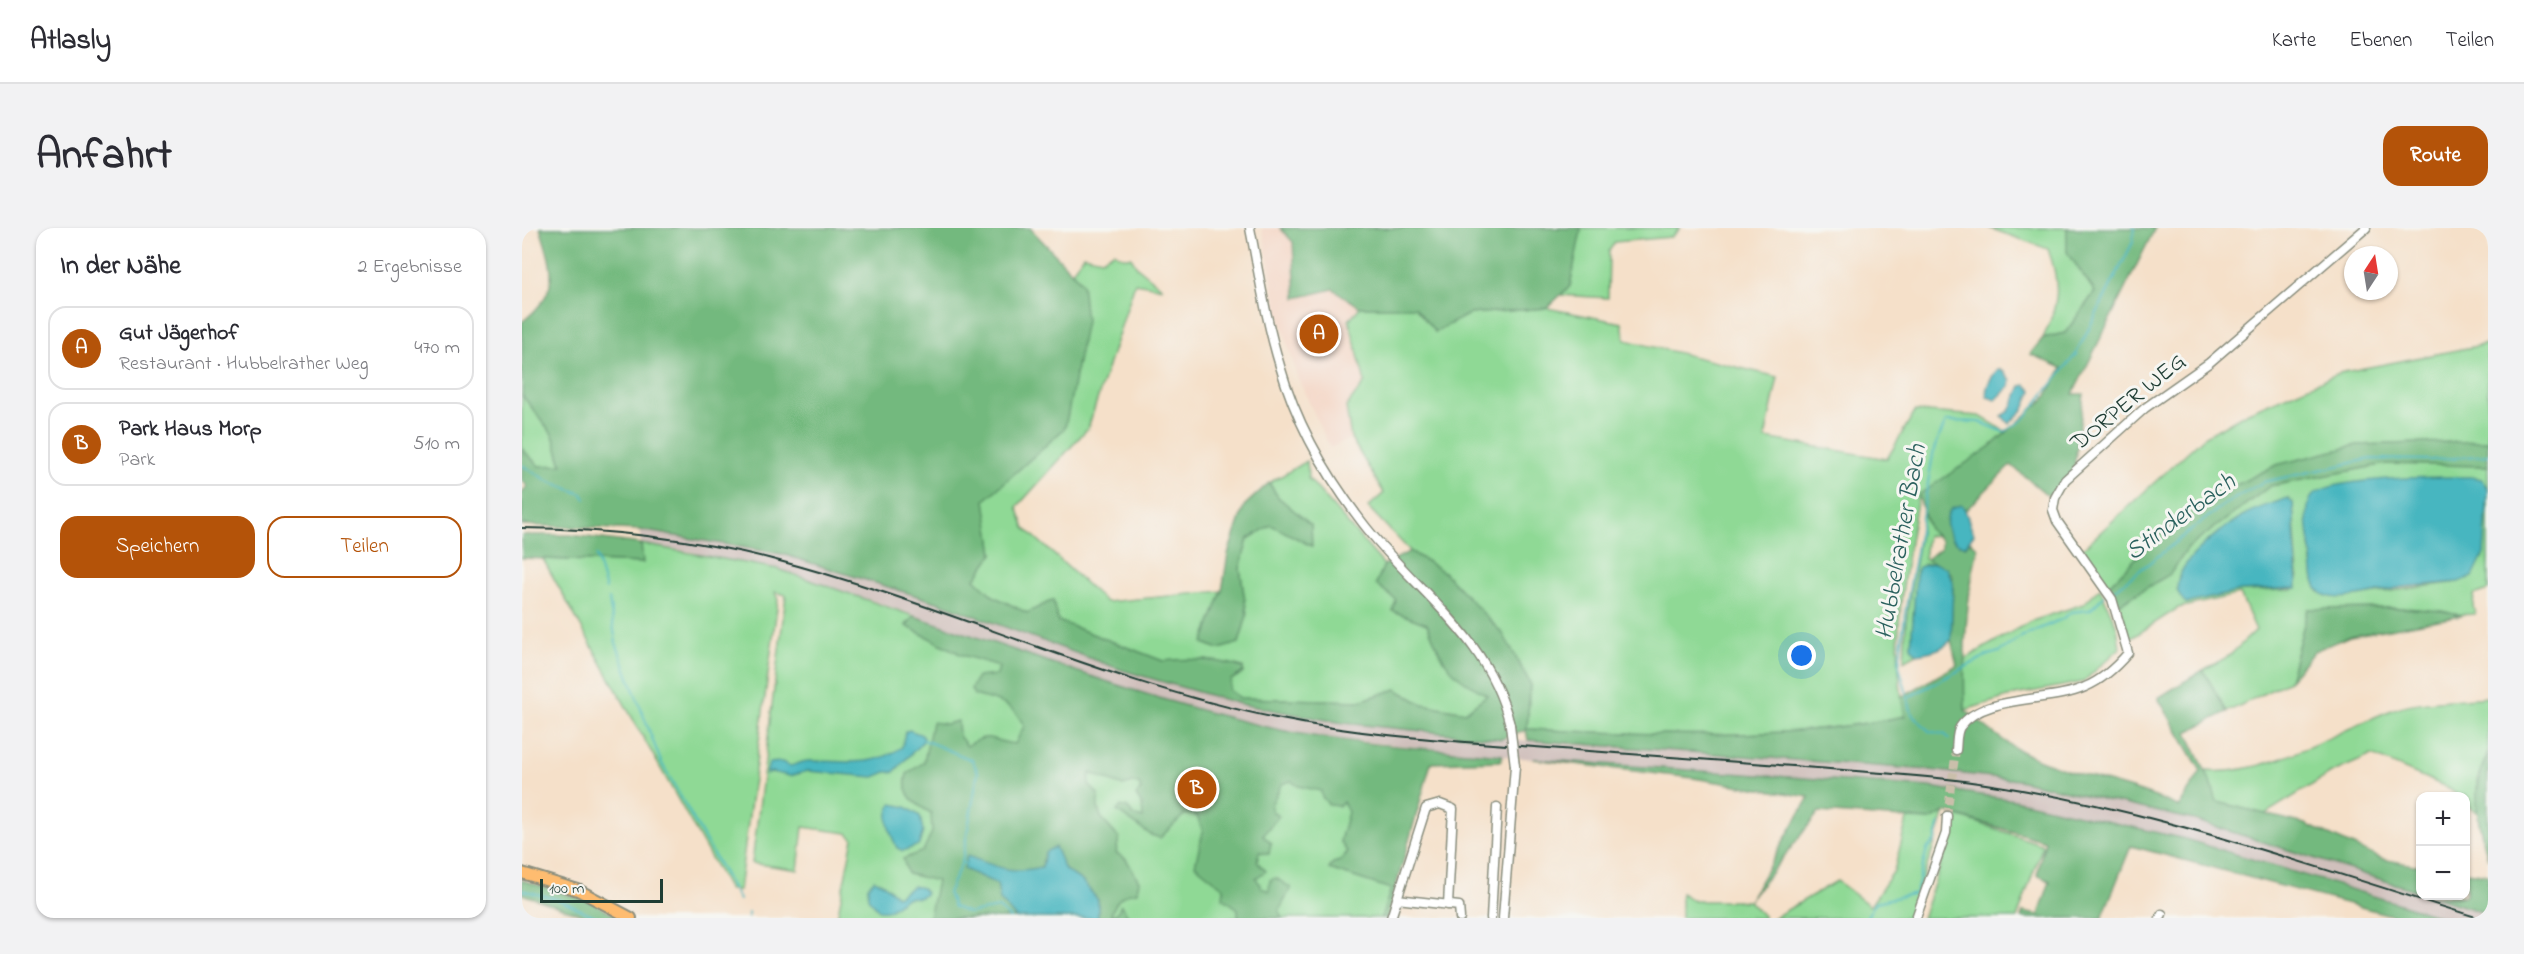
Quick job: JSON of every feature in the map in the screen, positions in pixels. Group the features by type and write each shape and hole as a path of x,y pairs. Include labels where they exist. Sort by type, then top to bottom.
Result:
{"main road":[{"path":"522,873 578,890 631,918"}],"street":[{"path":"1250,228 1280,368 1316,452 1337,487 1377,541 1471,641 1496,684 1510,725 1515,766 1503,918"},
{"name":"DORPER WEG","path":"1956,750 1959,729 1975,714 1999,706 2084,688 2114,669 2128,653 2107,591 2057,521 2053,510 2055,498 2065,480 2145,408 2209,363 2366,228"},
{"path":"1391,918 1426,808 1440,804 1453,809 1448,905"},
{"path":"1491,918 1497,807"},
{"path":"1916,918 1946,833 1947,816"},
{"path":"1397,899 1460,906 1460,918"}],"shaded area":[{"path":"1262,228 1280,228 1293,242 1296,297 1333,289 1360,307 1349,320 1365,382 1346,407 1351,438 1330,448 1297,376 1277,308"},
{"path":"640,530 782,554 1343,723 1502,739 1930,770 2018,780 2194,820 2416,891 2416,900 2444,900 2488,914 2488,918 2446,918 2185,839 2014,800 1929,787 1533,759 1337,739 1281,730 1162,701 871,600 692,552 641,544"}],"green space":[{"path":"540,228 1030,228 1082,283 1086,321 1065,428 985,500 993,554 975,579 993,596 1027,613 1053,600 1058,621 1163,661 1203,660 1243,668 1243,672 1231,680 1229,690 1240,698 1360,701 1396,689 1422,704 1465,712 1487,695 1464,681 1449,667 1427,624 1393,611 1396,600 1376,584 1384,565 1410,551 1444,572 1503,634 1530,683 1527,729 1717,734 1811,730 1905,716 1901,697 1957,665 1951,640 1953,582 1951,573 1926,559 1941,548 1941,540 1929,529 1918,495 1990,447 2046,397 2062,368 2030,354 2043,338 2065,333 2095,292 2067,252 2067,228 2155,228 2073,394 2084,394 2074,469 2051,498 2011,465 1966,510 1964,508 1965,546 1971,541 1978,549 1970,589 1966,629 1965,710 2004,741 2036,759 2139,791 2179,807 2201,771 2158,698 2203,670 2227,712 2187,732 2212,785 2217,802 2305,824 2382,859 2416,865 2416,891 2194,820 2018,780 1930,770 1528,740 1526,730 1502,739 1343,723 1240,704 1122,670 940,603 782,554 640,530 522,525 522,494 527,486 522,480 522,449 539,466 562,465 553,435 522,395 522,322 544,300 549,289 551,268"},
{"path":"1280,228 1580,228 1581,230 1570,286 1547,308 1469,314 1435,332 1415,307 1360,307 1333,289 1296,298 1293,242"},
{"path":"1580,228 1680,228 1671,237 1615,242 1609,251 1608,298 1560,295 1570,286"},
{"path":"1989,228 2067,228 2068,252 2095,292 2065,333 2043,338 2052,315 2056,295 2055,273 2048,249"},
{"path":"1114,252 1122,257 1131,257 1137,267 1163,288 1135,283 1088,428 1017,507 1025,528 1106,602 1222,591 1203,643 1219,649 1239,643 1247,615 1240,568 1248,539 1271,524 1311,546 1311,525 1278,497 1269,483 1307,461 1308,478 1384,565 1376,584 1396,600 1393,611 1427,624 1443,660 1487,695 1465,712 1422,704 1396,689 1360,701 1240,698 1229,691 1231,680 1243,673 1243,667 1203,660 1163,661 1058,621 1053,600 1027,613 993,596 974,579 993,554 984,500 1065,427 1082,283 1072,271 1084,255 1102,259"},
{"path":"1415,306 1435,332 1469,314 1547,308 1622,323 1625,340 1778,377 1765,438 1887,459 1915,411 1980,416 2007,432 1990,447 1918,496 1904,579 1899,633 1900,688 1905,716 1811,730 1764,733 1669,734 1527,729 1530,683 1444,572 1410,551 1368,507 1384,493 1351,438 1346,407 1365,382 1349,320 1360,307"},
{"path":"2488,344 2488,441 2357,445 2159,535 2108,586 2082,549 2204,437 2246,413 2339,373"},
{"path":"522,395 553,435 562,466 539,466 522,449"},
{"path":"2488,441 2488,466 2386,464 2270,486 2188,548 2170,574 2119,604 2108,586 2159,535 2218,494 2276,465 2357,445"},
{"path":"2386,464 2488,466 2488,488 2488,590 2474,595 2475,614 2402,608 2308,609 2289,681 2227,712 2203,670 2229,656 2256,630 2240,594 2178,608 2130,639 2119,604 2170,574 2188,548 2270,486","holes":["2488,488 2485,511 2458,582 2347,597 2319,592 2314,579 2310,545","2288,498 2293,503 2298,576 2293,590 2241,591 2186,603 2177,590 2179,576 2217,536 2242,516"]},
{"path":"1269,483 1278,497 1311,525 1312,546 1271,525 1248,539 1240,568 1247,615 1239,643 1219,649 1203,643 1222,591 1228,554 1244,506"},
{"path":"1923,512 1929,529 1936,536 1927,536 1924,559 1934,563 1924,564 1917,571 1911,647 1917,654 1904,661 1906,622"},
{"path":"522,535 571,535 641,544 643,563 522,558"},
{"path":"641,544 778,569 914,616 906,625 1062,683 1431,763 1362,879 1391,889 1381,918 837,918 853,838 847,833 803,827 798,870 752,863 786,595 775,592 778,600 739,890 729,890 543,559 642,563"},
{"path":"2100,588 2117,627 2120,648 2083,682 2015,695 1965,710 1963,660 2029,622 2083,604"},
{"path":"2402,608 2443,611 2461,616 2350,636 2314,651 2289,681 2308,609"},
{"path":"914,616 1141,693 1233,719 1335,739 1502,755 1501,761 1431,763 1387,918 1381,918 1391,889 1329,869 1347,852 1340,841 1348,812 1343,802 1339,806 1329,805 1322,797 1321,791 1298,786 1291,781 1282,784 1271,805 1272,811 1279,816 1263,835 1271,843 1269,854 1259,852 1257,862 1266,871 1256,878 1262,888 1269,891 1270,880 1276,878 1291,888 1279,911 1282,918 1238,918 1238,909 1223,898 1224,888 1195,865 1203,832 1197,816 1185,814 1160,838 1151,835 1117,811 1121,806 1128,808 1133,815 1143,818 1142,805 1136,795 1141,790 1139,784 1123,786 1090,773 1089,785 1099,795 1100,814 1119,838 1116,853 1126,859 1139,881 1137,892 1120,898 1111,915 1116,914 1121,905 1129,917 1098,918 1098,900 1082,881 1065,870 1055,847 1043,859 1042,867 1023,870 1000,870 967,857 964,869 998,884 998,891 1016,918 929,918 937,881 908,874 903,859 923,851 932,832 931,813 911,798 906,788 906,781 907,774 924,762 932,722 946,724 958,721 959,736 967,746 974,741 986,738 1015,744 1024,726 1020,718 1009,707 974,695 971,689 977,677 997,675 999,666 962,655 906,626"},
{"path":"2488,697 2488,752 2477,780 2477,813 2470,807 2470,792 2454,792 2372,755 2331,773 2265,814 2217,802 2206,771 2230,771 2254,767 2303,750 2397,708 2429,702"},
{"path":"2488,752 2488,859 2480,829 2477,794"},
{"path":"1533,759 1929,787 2014,800 2185,839 2446,918 2402,918 2131,846 2102,918 2021,918 2023,912 2039,915 2050,881 2037,875 2045,841 1945,812 1930,820 1819,812 1749,901 1809,797 1693,778"},
{"path":"1945,812 1910,918 1773,918 1837,881 1870,906 1894,871 1907,819 1930,820"},
{"path":"1958,816 2043,845 2017,918 1922,918"},
{"path":"2470,873 2488,875 2488,914 2444,900 2470,900"},
{"path":"522,880 592,902 619,918 591,918 522,894"},
{"path":"1681,893 1694,901 1749,901 1765,918 1681,918"}],"water":[{"path":"1998,369 2004,371 2011,380 2010,386 1996,400 1987,397 1987,390 1991,378"},
{"path":"2026,385 2032,391 2024,409 2009,424 2002,416 2010,411 2021,386"},
{"path":"2471,477 2482,479 2488,488 2484,554 2473,577 2458,582 2404,587 2344,598 2327,596 2318,590 2313,574 2307,519 2311,498 2320,491 2337,485 2385,479"},
{"path":"2288,498 2293,503 2297,588 2241,591 2186,603 2178,592 2178,580 2184,567 2194,555 2219,532 2246,514"},
{"path":"1961,505 1966,511 1974,534 1965,546 1951,537 1947,526 1951,509"},
{"path":"1934,563 1947,568 1953,582 1951,640 1940,648 1917,654 1911,647 1916,576 1919,567"},
{"path":"909,730 922,735 924,740 894,772 886,772 874,777 808,771 790,776 771,772 766,774 769,763 782,762 790,766 806,761 856,762 879,758 902,747 905,732"},
{"path":"892,804 906,807 920,816 923,831 919,845 903,851 897,848 888,820"},
{"path":"1055,847 1065,870 1082,881 1098,900 1098,918 1016,918 1000,900 997,884 964,869 967,856 1011,870 1042,867 1045,852"},
{"path":"874,880 882,883 897,896 913,886 922,888 926,893 919,898 904,899 890,909 879,910 868,898 868,886"}],"waterway":[{"name":"Hubbelrather Bach","path":"1949,739 1946,735 1929,731 1912,714 1899,665 1905,613 1934,449 1946,421 1980,422 2004,432 2024,419 2076,354 2133,242 2134,228"},
{"name":"Stinderbach","path":"2112,592 2222,506 2263,482 2370,459 2431,460 2488,455"},
{"path":"522,465 548,481 582,494 585,499"},
{"path":"596,556 606,589"},
{"name":"Stinderbach","path":"1907,698 1988,655 1999,652 2021,637 2064,618 2071,612 2090,610 2104,596"},
{"path":"609,599 616,643 661,762 739,900"},
{"path":"924,740 972,760 978,772 962,862 965,864"},
{"name":"Hubbelrather Bach","path":"1866,918 1876,902 1916,893 1927,849 1935,841 1940,823"},
{"path":"962,862 948,893 954,907 969,913 999,908 1010,918"},
{"path":"522,890 557,899 599,918"},
{"path":"748,913 748,918"}],"tunnel":[{"path":"1947,816 1956,750"}],"railway":[{"path":"522,528 585,530 648,536 710,545 772,559 836,577 1151,685 1216,704 1311,725 1461,742 1900,774 2030,791 2160,821 2224,839 2479,918"}],"place":[{"name":"Gut Jägerhof","path":"1319,334"},
{"name":"Park Haus Morp","path":"1197,789"}]}
